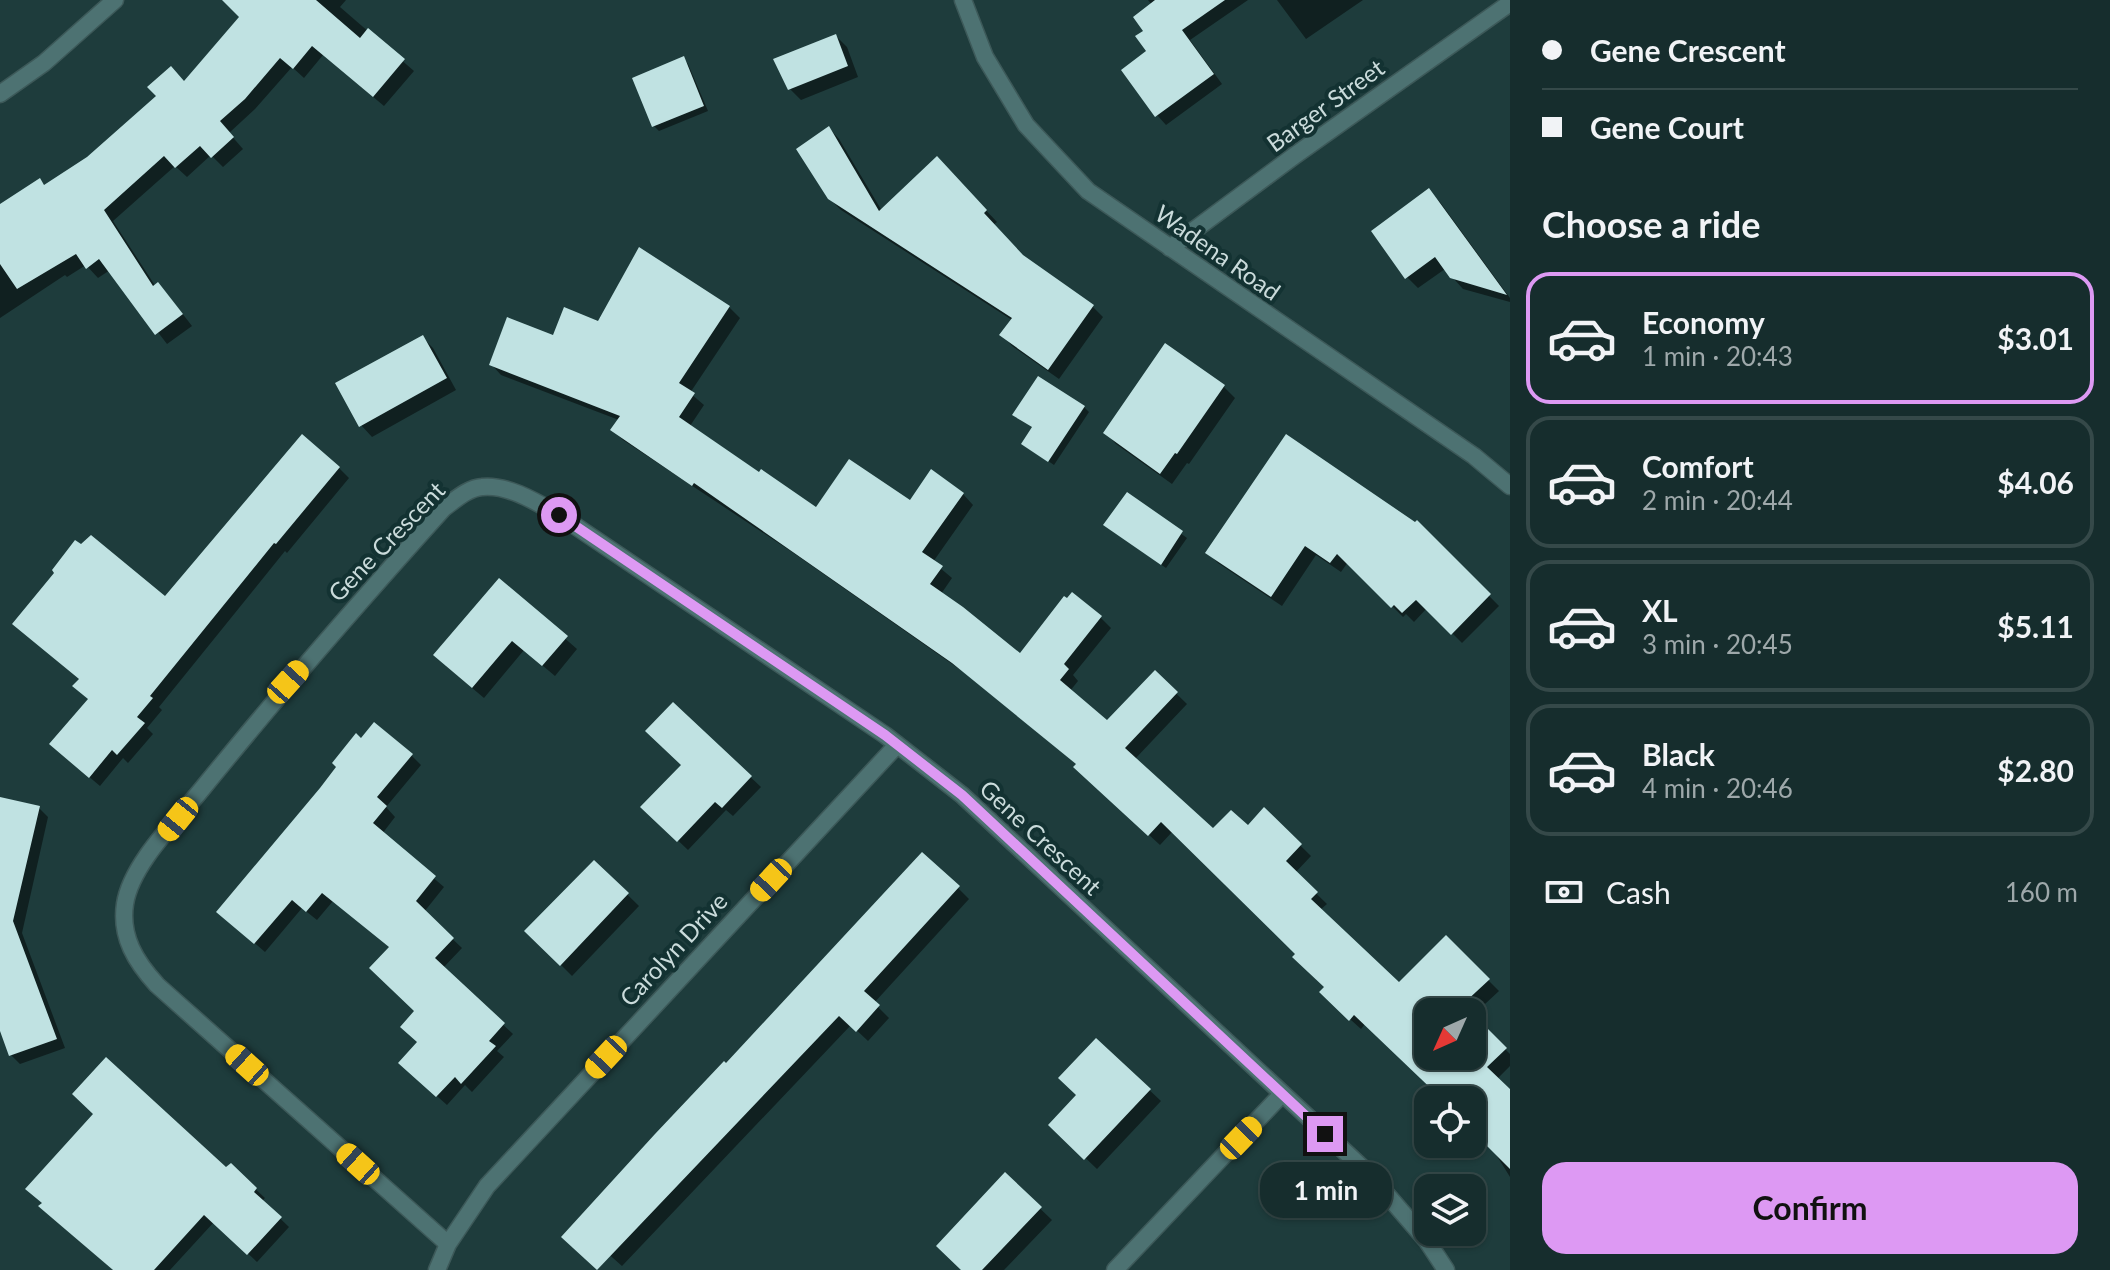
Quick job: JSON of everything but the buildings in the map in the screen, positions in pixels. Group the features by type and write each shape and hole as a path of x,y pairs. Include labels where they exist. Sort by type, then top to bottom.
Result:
{"street":[{"path":"0,94 44,63 115,0"},
{"name":"Wadena Road","path":"963,0 985,57 1026,125 1088,191 1474,456 1510,486"},
{"name":"Barger Street","path":"1170,248 1510,3"},
{"name":"Gene Crescent","path":"448,1244 157,985 132,954 123,924 125,900 141,864 288,682 444,508 465,493 483,486 513,492 559,515 897,745 962,795 1369,1174 1427,1241 1446,1270"},
{"name":"Carolyn Drive","path":"437,1270 448,1244 487,1186 897,745"},
{"path":"1115,1270 1282,1094"}],"route":[{"path":"559,515 885,735 962,795 1325,1134"}]}
